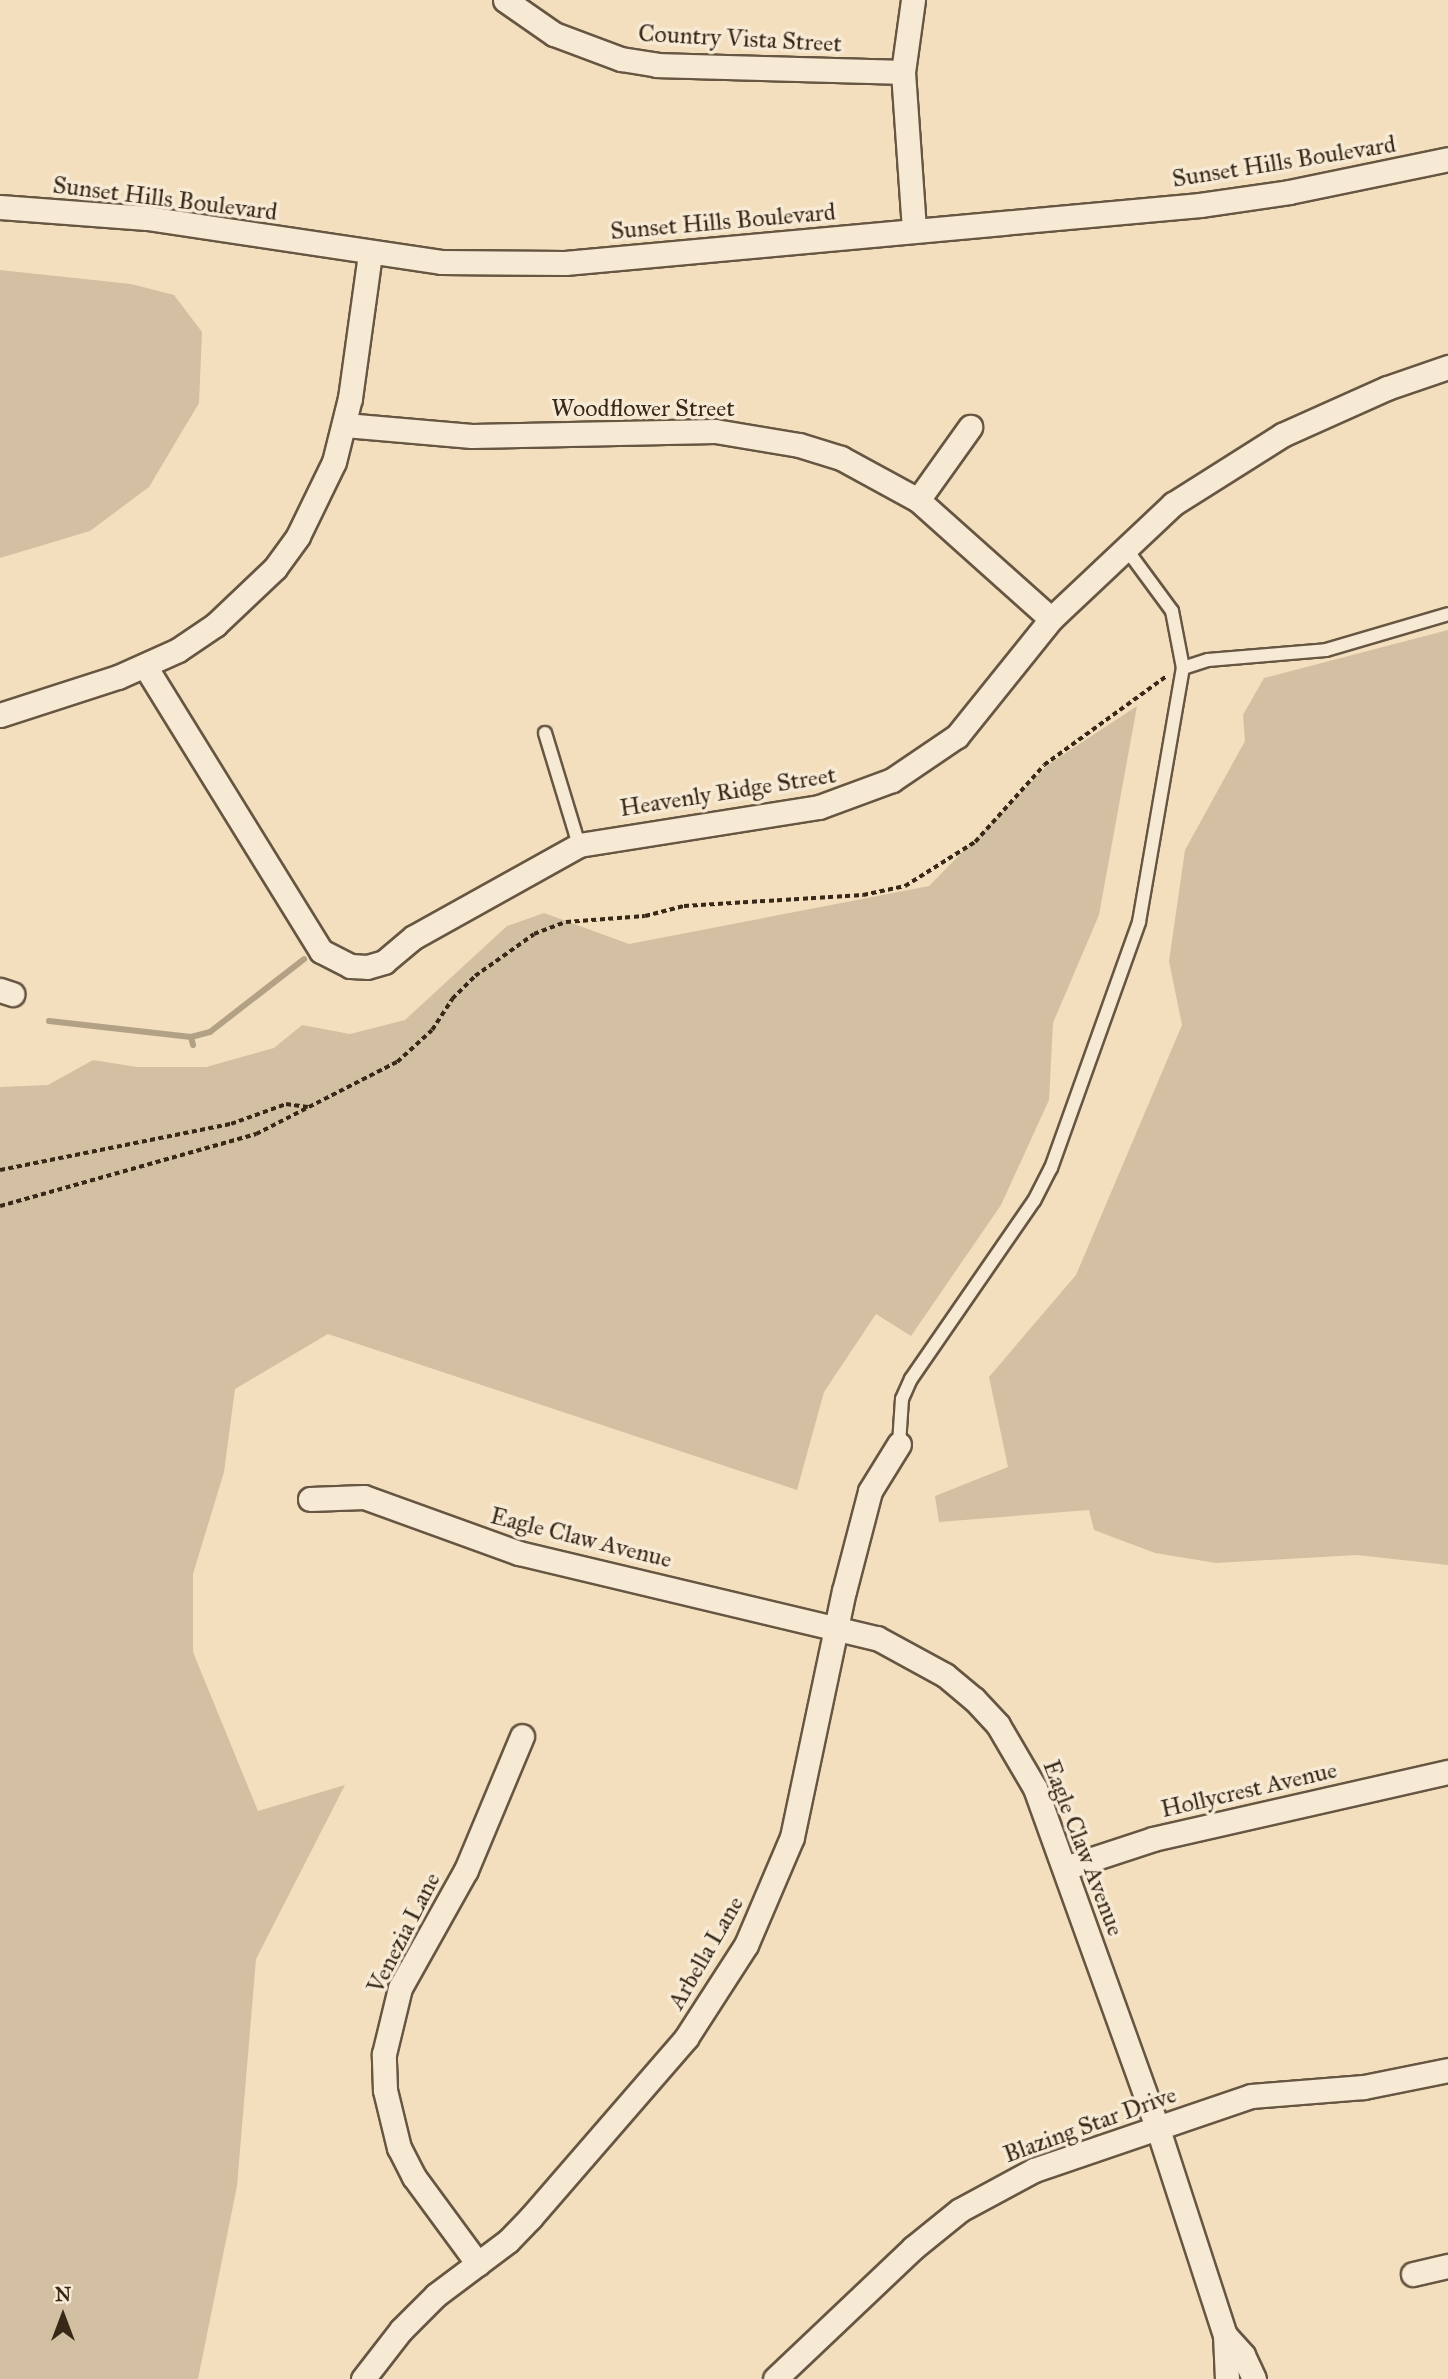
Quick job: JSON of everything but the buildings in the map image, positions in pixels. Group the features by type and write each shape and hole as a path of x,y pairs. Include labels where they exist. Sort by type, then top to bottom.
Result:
{"street":[{"name":"Country Vista Street","path":"505,0 554,34 621,59 657,65 903,72"},
{"path":"913,0 903,72 914,231"},
{"name":"Sunset Hills Boulevard","path":"0,207 147,218 370,254 441,262 565,263 1200,205 1289,192 1448,159"},
{"path":"0,715 145,666 215,625 275,568 319,498 345,425 370,254"},
{"name":"Heavenly Ridge Street","path":"145,666 304,918 311,937 334,961 367,967 384,962 414,937 579,845 819,807 892,780 928,759 977,716 1051,619 1124,546 1173,503 1261,447 1387,388 1448,367"},
{"name":"Woodflower Street","path":"345,425 472,436 726,433 841,458 918,500 1051,619"},
{"path":"918,500 970,427"},
{"name":"Arbella Lane","path":"363,2379 401,2330 531,2217 686,2038 746,1945 792,1837 836,1626 870,1491 899,1444"},
{"name":"Eagle Claw Avenue","path":"310,1499 364,1497 519,1553 836,1626 911,1653 974,1699 1019,1756 1065,1868 1157,2126 1225,2335 1227,2379"},
{"name":"Venezia Lane","path":"478,2264 414,2177 399,2148 384,2090 384,2054 400,1988 466,1870 522,1736"},
{"name":"Hollycrest Avenue","path":"1065,1868 1153,1839 1448,1772"},
{"name":"Blazing Star Drive","path":"775,2379 913,2248 960,2210 1034,2170 1251,2096 1364,2087 1448,2070"},
{"path":"1413,2274 1448,2266"},
{"name":"Eagle Claw Avenue","path":"1225,2335 1243,2355 1254,2379"}],"lane":[{"path":"899,1444 902,1399 911,1379 1034,1202 1061,1143 1139,922 1183,668 1172,611 1124,546"},
{"path":"1183,668 1208,660 1326,650 1448,614"},
{"path":"545,733 579,845"}],"path":[{"path":"0,1206 19,1197 71,1189 161,1157 223,1146 308,1107 411,1052 475,976 504,953 545,930 566,922 645,916 684,906 805,901 905,886 975,842 1044,765 1158,680 1183,668"},
{"path":"0,1170 232,1124 286,1104 308,1107"}],"shaded area":[{"path":"0,270 131,284 174,295 202,332 199,403 149,487 90,531 0,558"},
{"path":"1448,630 1448,1565 1357,1555 1216,1563 1155,1553 1094,1530 1089,1510 939,1522 935,1496 1008,1467 989,1377 1076,1275 1182,1025 1169,961 1185,850 1245,741 1243,715 1264,678"},
{"path":"1137,706 1099,915 1053,1023 1049,1100 1001,1205 911,1336 876,1314 824,1392 797,1490 328,1334 235,1389 224,1472 193,1574 193,1652 258,1811 345,1785 256,1959 237,2186 198,2379 0,2379 0,1087 48,1085 93,1060 137,1067 206,1067 274,1048 302,1025 350,1034 405,1020 507,926 544,913 629,944 929,886 1049,764"}],"waterway":[{"path":"193,1045 191,1037 210,1032 304,959"},
{"path":"49,1021 191,1037"}]}
